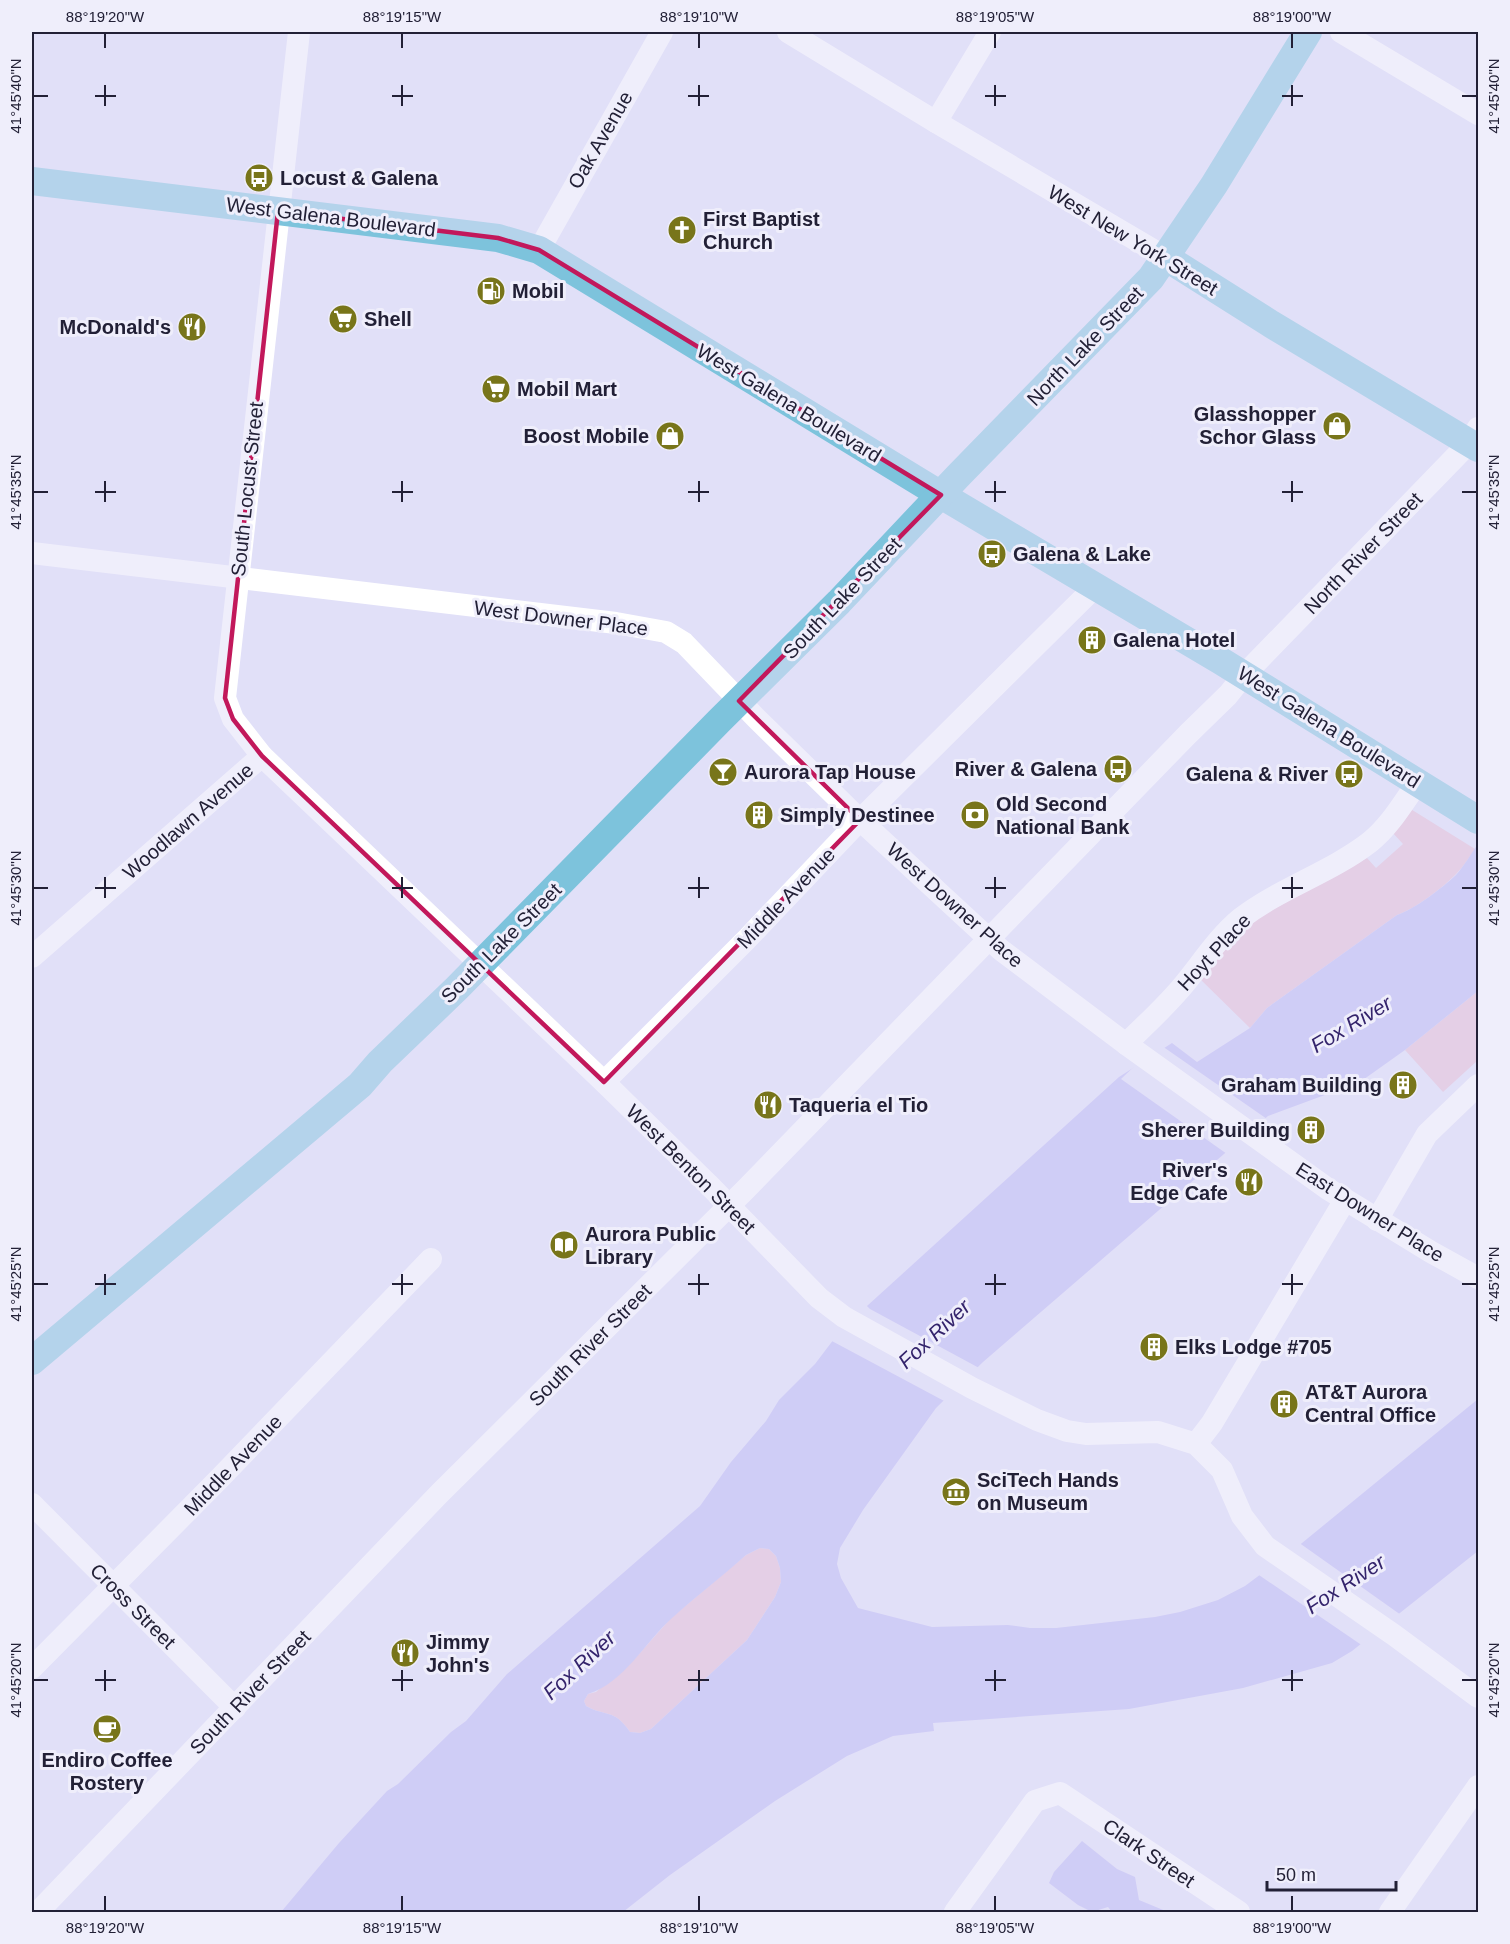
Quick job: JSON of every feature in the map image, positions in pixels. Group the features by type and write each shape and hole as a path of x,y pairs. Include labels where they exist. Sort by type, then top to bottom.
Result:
{"main road":[{"name":"North Lake Street","path":"941,495 1150,278 1214,185 1308,32"},
{"name":"West Galena Boulevard","path":"32,181 498,238 538,250 941,495 1244,675 1479,820"},
{"name":"West New York Street","path":"1165,257 1261,318 1475,440"},
{"name":"South Lake Street","path":"32,1361 360,1085 380,1062 457,988 479,963 839,602 941,495"}],"street":[{"name":"South Locust Street","path":"262,756 233,719 225,698 299,32"},
{"name":"Oak Avenue","path":"538,250 663,32"},
{"name":"West New York Street","path":"788,32 1165,257"},
{"path":"936,122 990,32"},
{"path":"1341,32 1479,114"},
{"name":"North River Street","path":"1244,675 1475,440"},
{"name":"West Downer Place","path":"32,554 639,626 666,632 684,643 739,701 860,820 989,940 1126,1044 1147,1057"},
{"name":"Middle Avenue","path":"603,1082 746,940 860,820 1096,586"},
{"name":"South River Street","path":"38,1912 440,1494 729,1206 1228,695 1244,675"},
{"name":"Woodlawn Avenue","path":"32,957 41,938 262,756"},
{"name":"West Benton Street","path":"262,756 603,1082 819,1298 844,1317 972,1388 1037,1420 1067,1431 1086,1434 1158,1432 1196,1444"},
{"name":"Hoyt Place","path":"1126,1044 1178,992 1239,920 1269,900 1314,877 1371,842 1388,825 1418,782"},
{"name":"East Downer Place","path":"1147,1057 1345,1200 1479,1278"},
{"path":"1377,1220 1426,1134 1479,1085"},
{"path":"1345,1200 1212,1423 1196,1444 1222,1470 1242,1516 1265,1546 1395,1635 1479,1697"},
{"name":"Middle Avenue","path":"32,1668 220,1478 431,1259"},
{"name":"Cross Street","path":"32,1504 236,1708"},
{"path":"1390,1912 1479,1786"},
{"name":"Clark Street","path":"955,1912 1035,1801 1060,1793 1239,1912"}],"highlighted area":[{"path":"278,211 498,238 539,250 941,495 739,701 860,820 604,1082 262,756 233,719 225,698"}],"shaded area":[{"path":"1409,808 1475,849 1460,870 1429,897 1397,915 1267,1008 1250,1028 1198,977 1236,935 1259,917 1367,858 1376,868 1403,844 1392,832"},
{"path":"1478,991 1478,1060 1443,1092 1405,1050"},
{"path":"760,1548 769,1549 776,1556 780,1568 781,1582 775,1597 747,1640 651,1729 640,1733 630,1732 614,1716 586,1706 584,1701 588,1694 596,1692 639,1654 671,1618 746,1555"}],"water":[{"name":"Fox River","path":"1478,844 1478,991 1405,1050 1360,1082 1268,1116 983,1362 936,1408 863,1510 840,1548 837,1564 841,1578 858,1608 932,1627 1008,1625 1056,1628 1180,1612 1218,1600 1245,1586 1302,1543 1478,1399 1478,1551 1352,1651 1332,1663 1243,1688 1129,1709 933,1723 934,1731 893,1736 847,1756 775,1801 670,1875 623,1912 281,1912 339,1843 387,1791 398,1784 451,1732 466,1721 507,1674 700,1506 731,1462 766,1421 779,1400 815,1364 837,1335 1119,1077 1172,1043 1197,1062 1250,1028 1267,1008 1397,915 1420,903 1443,886 1456,875","holes":["760,1548 769,1549 776,1556 781,1582 775,1597 747,1640 651,1729 640,1733 630,1732 614,1716 586,1706 584,1701 588,1694 613,1681 681,1610 746,1555"]},
{"path":"1082,1841 1117,1869 1135,1877 1139,1900 1168,1912 1112,1912 1108,1907 1092,1912 1078,1905 1049,1883 1054,1872"}],"pier":[{"path":"1162,1046 1267,1119 1227,1154 1121,1079 1142,1059"},
{"path":"865,1304 870,1309 981,1369 946,1402 830,1340 855,1317"},
{"path":"1298,1542 1401,1615 1363,1646 1256,1573"}],"place":[{"name":"Locust & Galena","path":"259,178"},
{"name":"First Baptist Church","path":"682,230"},
{"name":"Mobil","path":"491,291"},
{"name":"Shell","path":"343,319"},
{"name":"McDonald's","path":"192,327"},
{"name":"Mobil Mart","path":"496,389"},
{"name":"Glasshopper Schor Glass","path":"1337,426"},
{"name":"Boost Mobile","path":"670,436"},
{"name":"Galena & Lake","path":"992,554"},
{"name":"Galena Hotel","path":"1092,640"},
{"name":"River & Galena","path":"1118,769"},
{"name":"Aurora Tap House","path":"723,772"},
{"name":"Galena & River","path":"1349,774"},
{"name":"Simply Destinee","path":"759,815"},
{"name":"Old Second National Bank","path":"975,815"},
{"name":"Graham Building","path":"1403,1085"},
{"name":"Taqueria el Tio","path":"768,1105"},
{"name":"Sherer Building","path":"1311,1130"},
{"name":"River's Edge Cafe","path":"1249,1182"},
{"name":"Aurora Public Library","path":"564,1245"},
{"name":"Elks Lodge #705","path":"1154,1347"},
{"name":"AT&T Aurora Central Office","path":"1284,1404"},
{"name":"SciTech Hands on Museum","path":"956,1492"},
{"name":"Jimmy John's","path":"405,1653"},
{"name":"Endiro Coffee Rostery","path":"107,1729"}]}
